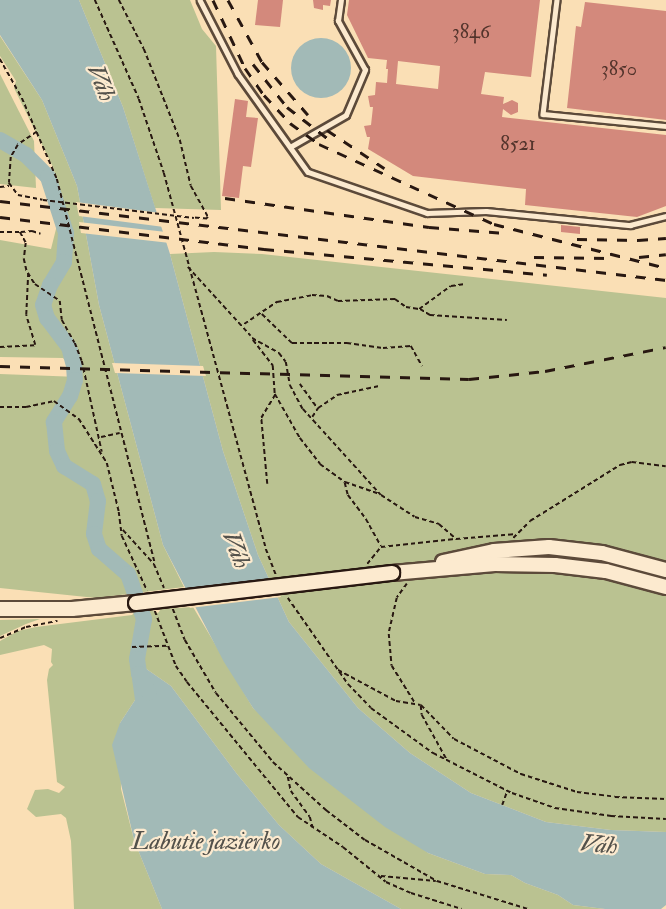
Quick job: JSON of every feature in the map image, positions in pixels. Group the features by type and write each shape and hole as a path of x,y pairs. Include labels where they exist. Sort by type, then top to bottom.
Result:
{"main road":[{"path":"408,576 465,556 526,547 571,549 632,560 666,570"},
{"path":"0,609 108,606 392,573 408,576 495,564 555,565 606,571 666,586"}],"lane":[{"path":"200,0 238,74 308,172 427,213 486,211 630,225 666,216"},
{"path":"290,147 346,115 365,70 338,21 340,0"},
{"path":"556,0 543,114 666,126"}],"path":[{"path":"95,0 139,99 171,196 187,266 266,549 278,579"},
{"path":"0,187 10,186 22,197 207,219 191,186 180,140 144,49 119,0"},
{"path":"0,59 37,132 57,179 138,507 154,553 154,564"},
{"path":"10,186 11,158 18,145 37,132"},
{"path":"0,232 32,231 41,234"},
{"path":"0,347 35,345 27,315 28,273 24,259 26,243 20,232"},
{"path":"187,266 243,325 273,366 275,394 294,423 300,438 320,464 345,482 381,495 415,517 439,524 456,539"},
{"path":"28,273 43,290 60,301 62,320 75,343 82,362 126,549 147,591"},
{"path":"419,309 451,286 465,284"},
{"path":"243,325 277,302 312,295 327,296 338,301 395,299 406,307 419,309 430,315 507,320"},
{"path":"261,313 292,343 347,343 383,348 411,346 422,366"},
{"path":"252,338 279,353 286,362 290,385 303,410 312,417 381,495"},
{"path":"300,384 318,408"},
{"path":"312,417 318,408 337,395 379,386"},
{"path":"267,484 261,418 275,394"},
{"path":"0,407 26,407 46,402 59,404 79,419 102,453"},
{"path":"99,438 121,433"},
{"path":"512,540 530,521 620,465 632,462 666,466"},
{"path":"345,482 348,495 366,519 381,547"},
{"path":"121,529 154,564 168,597"},
{"path":"367,564 381,547 516,534"},
{"path":"408,576 397,598 389,634 392,666 416,704"},
{"path":"284,589 336,669 371,708 414,741 448,762 507,790 566,810 611,816 666,819"},
{"path":"151,602 167,646 188,682 286,803 313,829 343,847 378,876 411,893 462,909"},
{"path":"172,607 185,640 216,693 273,762 326,810 365,840 437,881"},
{"path":"0,638 26,627 66,620"},
{"path":"132,647 167,646"},
{"path":"336,669 396,701 420,705 454,739 521,774 577,792 615,797 666,799"},
{"path":"420,705 422,716 448,762"},
{"path":"288,776 291,791 310,817 313,829"},
{"path":"502,805 507,790"},
{"path":"378,876 437,881 528,909"}],"green space":[{"path":"79,0 190,0 202,29 216,46 221,210 155,208 123,107"},
{"path":"0,36 42,100 77,186 99,305 163,545 184,587 96,598 0,588 0,374 79,377 63,358 0,357 0,240 51,249 63,201 53,167 14,88 16,81 0,56"},
{"path":"0,74 34,141 36,188 0,184"},
{"path":"214,252 262,254 666,298 666,832 611,830 546,822 471,793 410,753 358,708 289,622 258,555 223,451 170,254"},
{"path":"193,607 253,708 428,853 485,874 511,875 525,883 558,895 573,905 605,909 401,909 321,864 279,825 237,774 171,686 145,668 135,700 120,723 121,789 134,840 162,909 74,909 71,841 66,818 61,814 36,817 27,809 35,790 48,789 59,793 65,787 57,782 47,680 49,669 53,665 51,662 52,649 44,645 0,655 0,641 18,631 36,627 134,613 140,615 148,609 158,613 161,609"},
{"path":"40,619 26,624 0,636 0,620"}],"water":[{"name":"Váh","path":"0,0 79,0 123,107 170,254 223,451 258,555 289,622 358,708 410,753 471,793 546,822 611,830 666,832 666,905 661,909 605,909 573,905 558,895 525,883 511,875 485,874 428,853 385,827 309,768 253,708 224,662 163,545 99,305 77,186 42,100 0,35"},
{"path":"315,38 327,38 338,43 346,51 351,68 349,80 338,93 327,98 315,98 304,93 296,85 291,74 291,62 296,51 304,43"},
{"name":"Labutie jazierko","path":"145,668 171,686 237,774 279,825 321,864 401,909 162,909 134,840 112,745 120,723 135,700 132,679"}],"pier":[{"path":"76,202 160,213 164,227 79,216"},
{"path":"79,222 166,232 170,243 81,233"},
{"path":"112,363 203,366 206,376 115,373"},
{"path":"272,579 281,597 190,608 181,589"}],"building":[{"path":"258,0 283,0 280,27 255,25"},
{"path":"313,0 331,0 330,6 323,5 323,10 314,8"},
{"path":"349,0 540,0 531,77 485,72 481,94 504,97 503,104 512,100 518,103 518,112 511,115 503,109 502,117 666,135 666,206 637,217 525,205 526,189 413,176 368,149 370,137 367,137 364,126 371,125 373,107 370,107 368,96 375,95 376,82 387,83 387,60 368,58 347,15","holes":["398,61 440,66 438,89 396,84"]},
{"path":"585,2 666,11 666,120 567,108 576,26 581,27"},
{"path":"235,99 248,101 246,117 258,118 251,167 243,166 239,198 222,196"},
{"path":"561,225 580,227 580,234 561,232"}],"waterway":[{"path":"0,140 26,155 48,177 66,233 64,262 50,285 43,305 47,318 69,347 74,366 75,380 70,396 54,422 57,451 64,466 93,484 98,501 94,534 99,549 128,574 144,619 137,659 139,674 149,693"}],"railway":[{"path":"213,0 245,68 264,95 290,123 319,144 494,224 666,268"},
{"path":"228,0 262,62 308,115"},
{"path":"253,64 287,107 331,141"},
{"path":"327,130 384,168"},
{"path":"225,198 429,227 505,233"},
{"path":"0,201 666,280"},
{"path":"0,217 264,249 547,275"},
{"path":"577,239 666,238"},
{"path":"639,257 666,254"},
{"path":"534,257 609,258"},
{"path":"0,366 469,379 545,371 666,347"}]}
